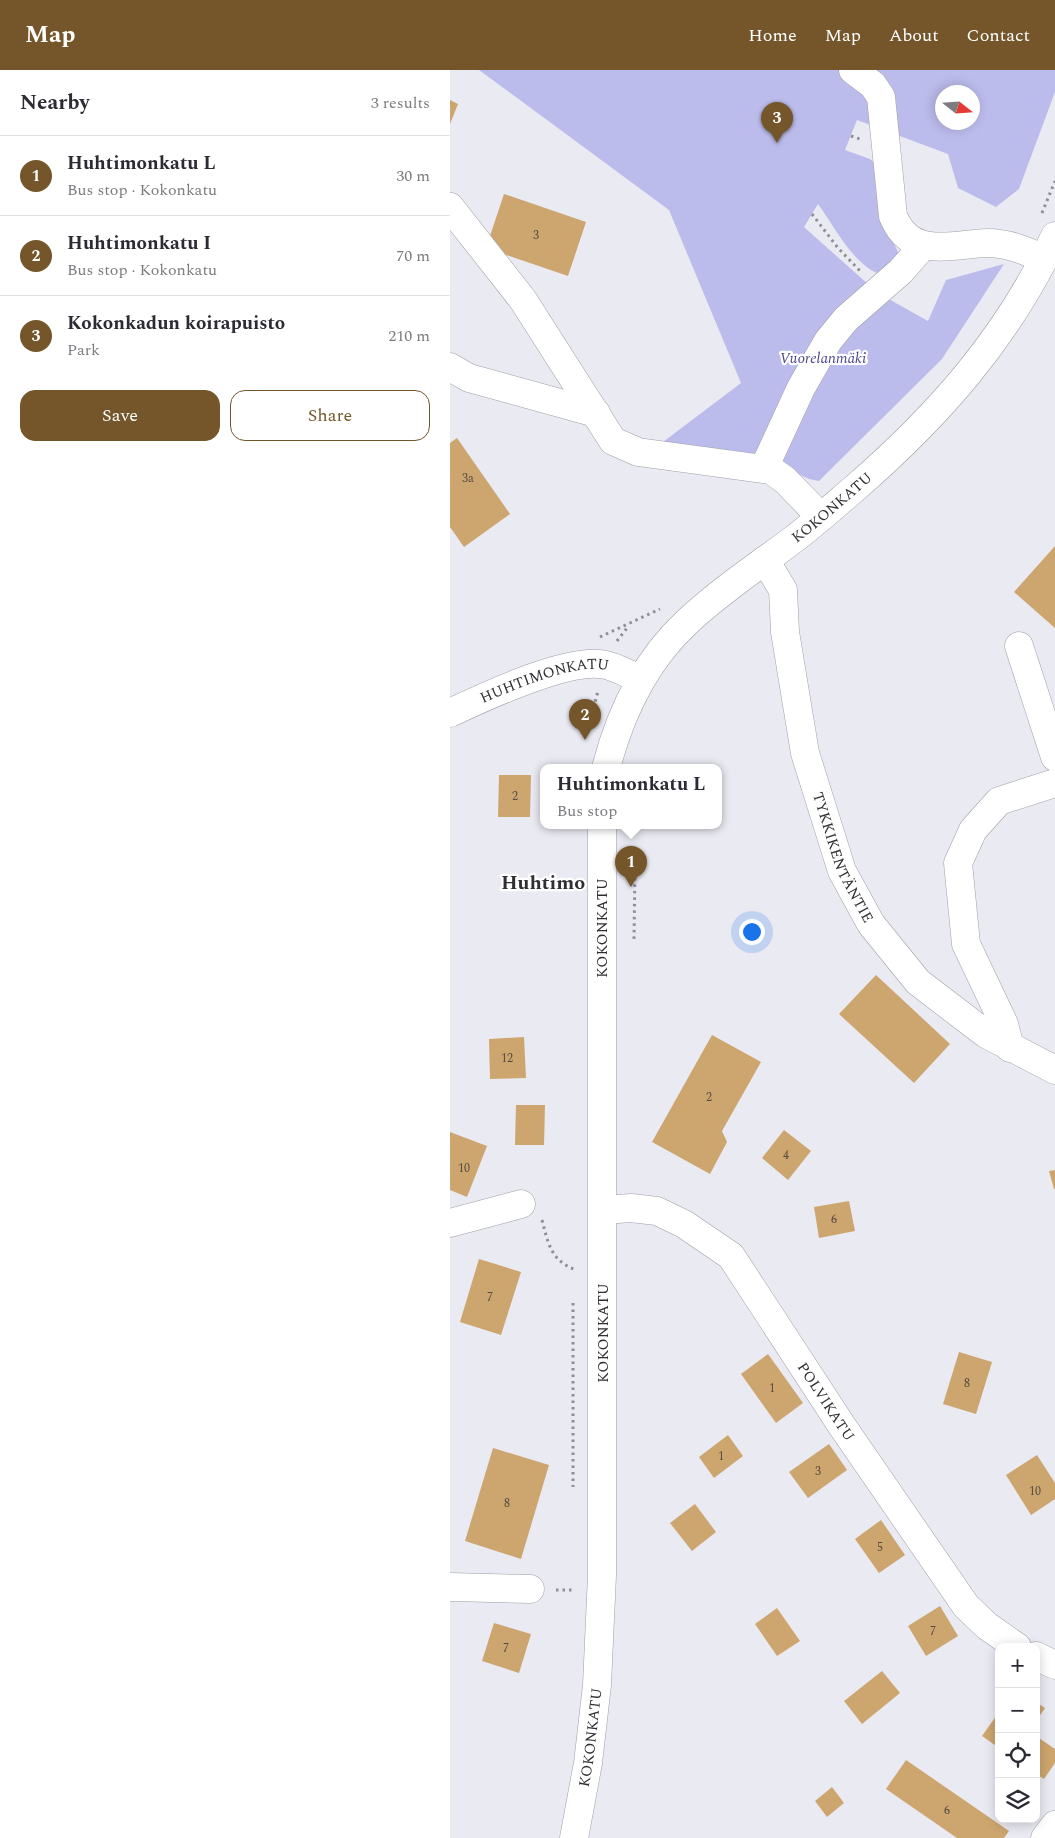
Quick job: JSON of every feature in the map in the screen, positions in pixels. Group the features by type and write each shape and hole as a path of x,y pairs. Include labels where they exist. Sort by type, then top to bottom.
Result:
{"street":[{"path":"853,70 874,85 883,101 893,216 900,230 908,238 923,246 989,243 1042,248"},
{"path":"450,206 523,300 613,440 638,452 771,470 785,480 821,518"},
{"path":"764,468 800,388 828,341 846,319 885,286 923,246"},
{"name":"KOKONKATU","path":"607,764 622,720 641,679 658,655 686,623 821,518 910,438 958,387 992,346 1014,312 1042,248"},
{"path":"450,367 469,378 596,413"},
{"name":"TYKKIKENTÄNTIE","path":"765,560 783,590 786,632 805,753 842,871 871,924 918,982 986,1034 1055,1070"},
{"path":"1019,646 1055,757"},
{"name":"HUHTIMONKATU","path":"450,714 565,667 579,664 605,664 641,679"},
{"path":"1010,1048 1004,1024 966,944 958,863 972,830 1000,801 1055,783"},
{"name":"KOKONKATU","path":"574,1838 588,1763 597,1685 602,1574 604,1210 602,829"},
{"path":"450,1223 521,1204"},
{"name":"POLVIKATU","path":"604,1210 631,1208 657,1211 684,1224 731,1256 842,1426 966,1606 987,1626 1011,1643"},
{"path":"450,1587 530,1589"},
{"path":"1040,1658 1055,1665"},
{"path":"1045,1838 1055,1825"}],"path":[{"path":"1042,248 1055,181"},
{"path":"812,214 856,268 866,277 885,286"},
{"path":"594,640 628,626 665,607"},
{"path":"585,740 605,664 615,644 628,626"},
{"path":"630,842 635,866 634,939"},
{"path":"521,1204 532,1202 539,1210 548,1244 557,1258 563,1266 578,1270"}],"green space":[{"name":"Vuorelanmäki","path":"479,70 1055,70 1055,92 1019,189 996,207 958,188 948,154 857,120 845,150 870,159 876,164 888,232 899,254 879,274 869,269 852,253 818,204 804,227 878,293 928,321 946,280 1004,264 942,359 819,481 809,479 794,472 659,445 741,383 669,210"}],"building":[{"path":"450,100 458,104 450,124"},
{"path":"504,194 586,222 568,276 486,248"},
{"path":"457,438 510,514 464,547 450,527 450,443"},
{"path":"1055,546 1055,628 1014,592"},
{"path":"499,775 531,775 530,817 498,817"},
{"path":"876,975 950,1044 914,1083 839,1014"},
{"path":"712,1035 761,1062 722,1131 727,1142 710,1174 652,1142"},
{"path":"524,1037 526,1078 490,1079 489,1039"},
{"path":"516,1105 545,1105 544,1145 515,1145"},
{"path":"784,1130 811,1151 788,1180 762,1158"},
{"path":"450,1132 487,1146 467,1197 450,1190"},
{"path":"1055,1170 1055,1189 1054,1189 1049,1171"},
{"path":"849,1201 855,1231 819,1238 814,1207"},
{"path":"479,1259 521,1272 501,1335 460,1322"},
{"path":"959,1352 992,1362 976,1414 943,1404"},
{"path":"768,1354 803,1403 776,1423 741,1374"},
{"path":"728,1435 743,1456 714,1478 699,1457"},
{"path":"829,1444 847,1470 808,1498 789,1472"},
{"path":"493,1448 549,1465 521,1559 465,1541"},
{"path":"1037,1455 1055,1483 1055,1499 1031,1515 1006,1475"},
{"path":"695,1504 716,1532 692,1551 670,1523"},
{"path":"881,1520 905,1555 879,1573 855,1539"},
{"path":"940,1606 958,1636 926,1656 908,1626"},
{"path":"777,1608 800,1641 777,1656 755,1624"},
{"path":"494,1623 531,1634 519,1673 482,1661"},
{"path":"882,1671 900,1693 862,1724 844,1701"},
{"path":"1040,1705 1045,1708 1040,1715"},
{"path":"995,1718 995,1745 982,1736"},
{"path":"1040,1739 1055,1749 1055,1763 1044,1779 1040,1776"},
{"path":"906,1760 1009,1831 1004,1838 957,1838 886,1789"},
{"path":"832,1787 844,1803 827,1817 815,1801"}],"place":[{"name":"Kokonkadun koirapuisto","path":"777,143"},
{"name":"Huhtimonkatu I","path":"585,740"},
{"name":"Huhtimonkatu L","path":"631,887"}],"district":[{"name":"Huhtimo","path":"543,883"}]}
